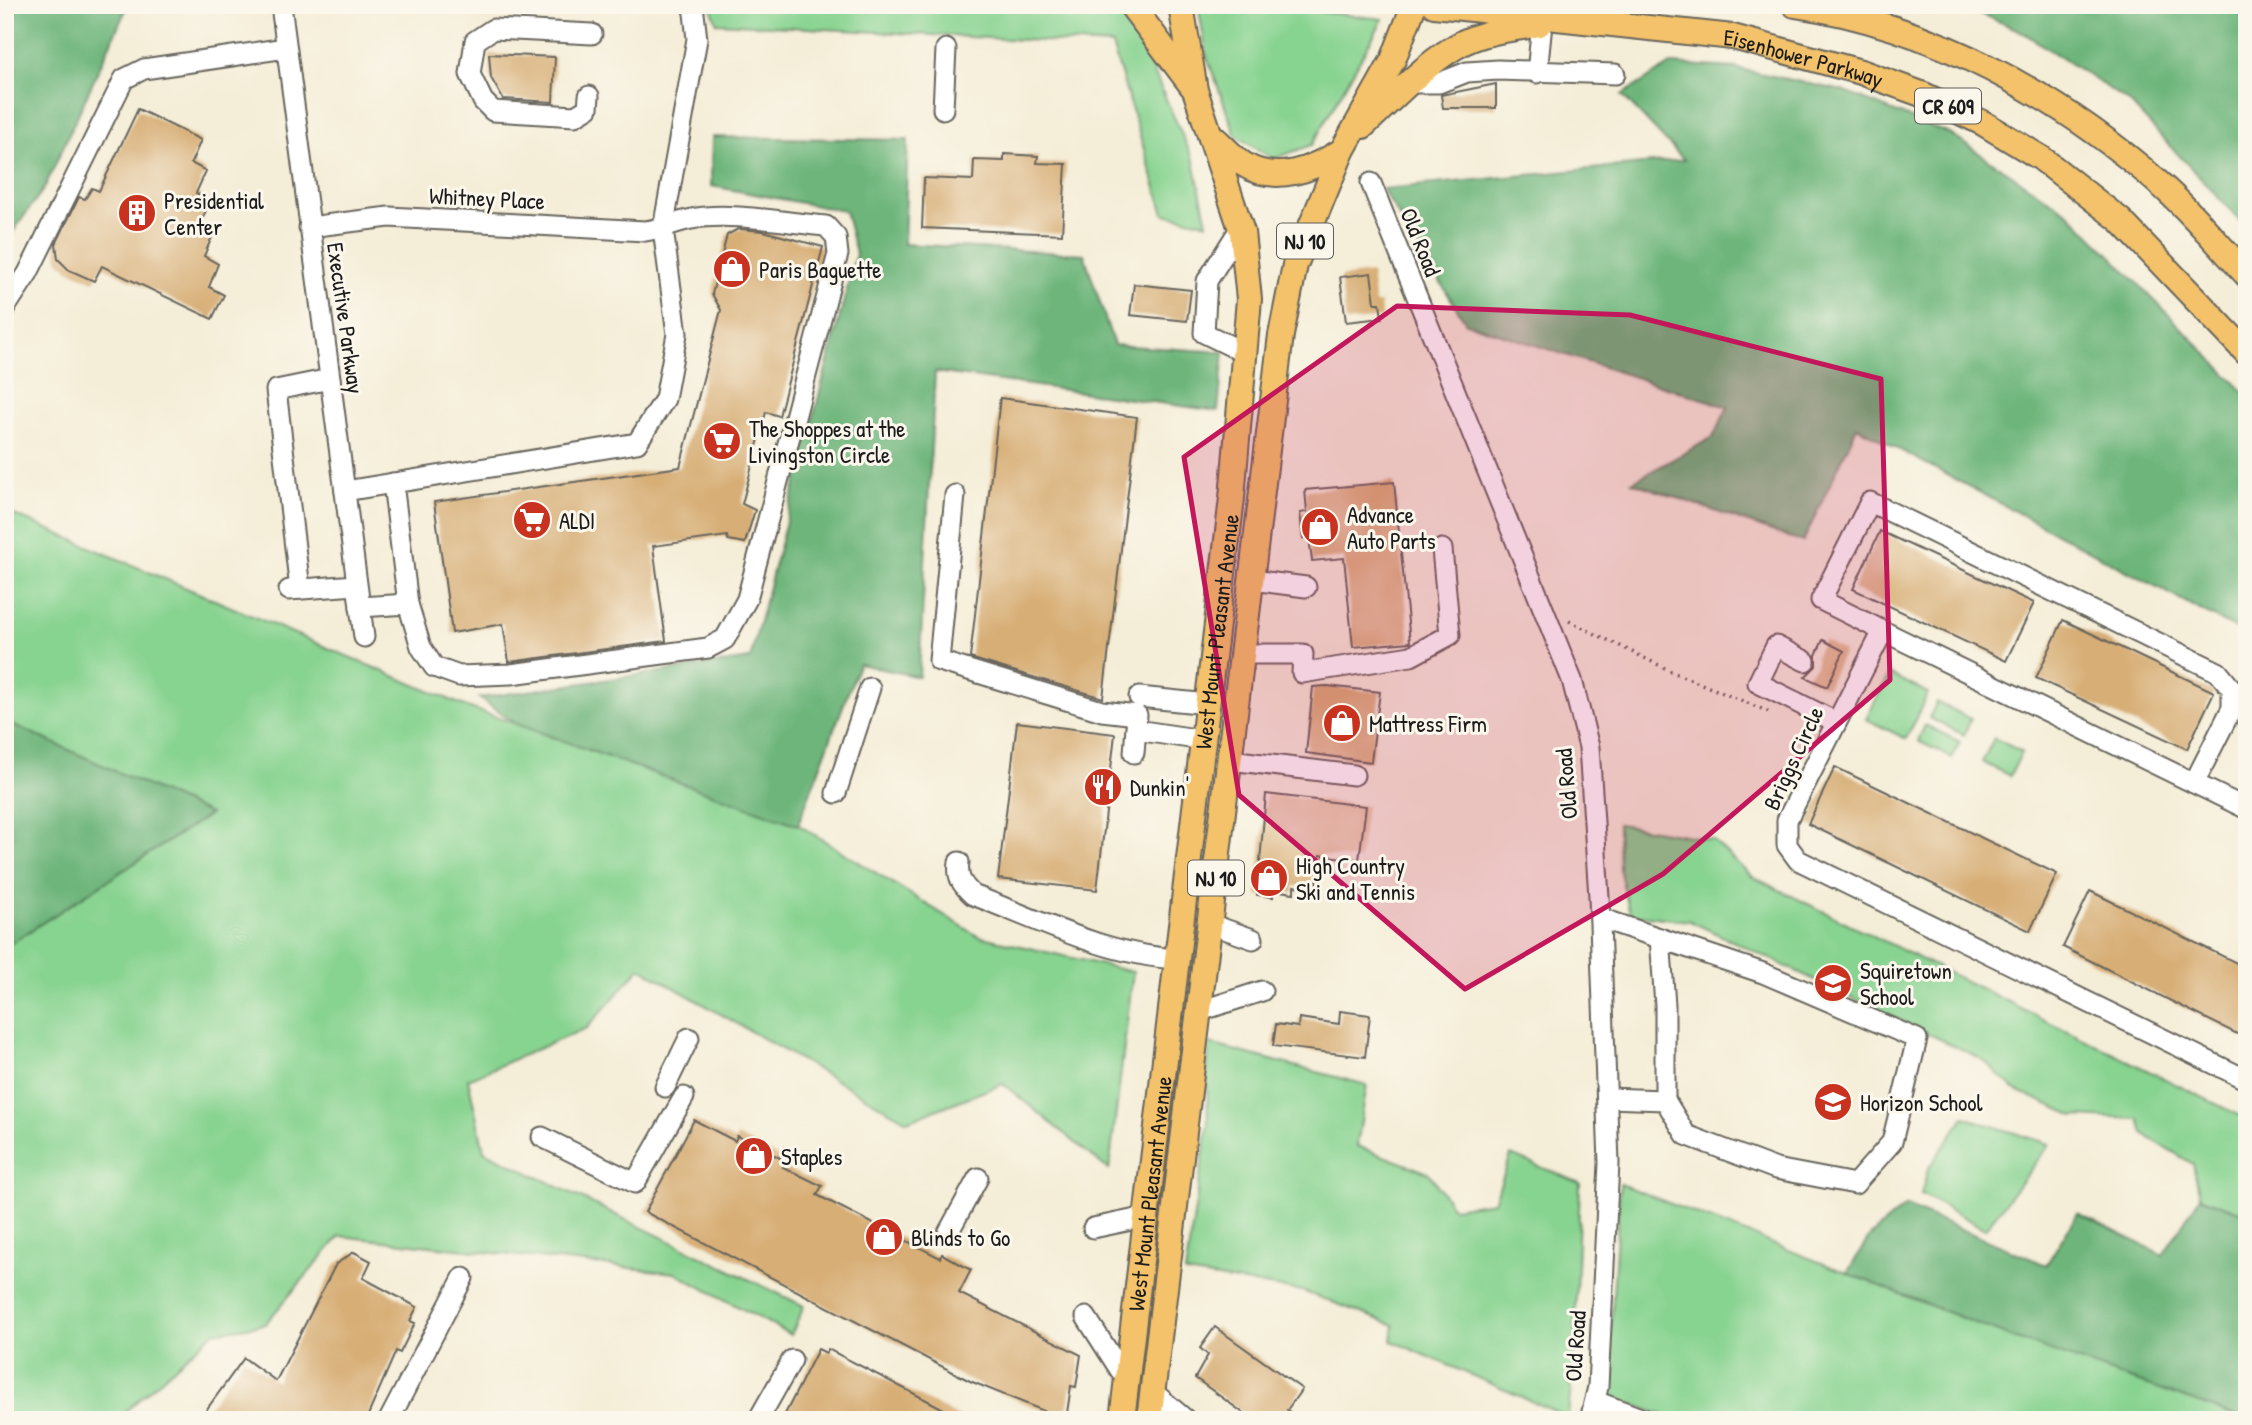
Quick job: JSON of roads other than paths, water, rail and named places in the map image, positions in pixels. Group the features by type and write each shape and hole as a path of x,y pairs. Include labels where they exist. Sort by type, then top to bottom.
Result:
{"main road":[{"path":"1132,5 1195,90"},
{"name":"NJ 10","path":"1181,5 1195,90 1213,138"},
{"name":"NJ 10","path":"1346,144 1392,60 1414,5"},
{"name":"Eisenhower Parkway","path":"1434,5 1733,37 1861,72 1924,95 1983,123 2041,158 2120,220 2247,353"},
{"name":"CR 609","path":"1795,5 1880,25 1949,50 2014,80 2077,119 2163,187 2247,275"},
{"path":"1213,138 1244,164 1266,172 1312,169 1346,144 1412,83 1464,42 1488,33 1570,19"},
{"name":"West Mount Pleasant Avenue","path":"1122,1420 1208,704 1249,299 1241,227 1213,138"},
{"name":"West Mount Pleasant Avenue","path":"1149,1420 1281,335 1295,265 1346,144"}],"street":[{"name":"Executive Parkway","path":"281,5 365,637"},
{"path":"345,491 637,443 665,399 677,334 663,229 697,39 693,5"},
{"path":"1537,73 1542,24"},
{"path":"589,96 588,108 575,116 493,111 482,101 470,74 475,41 493,29 592,34"},
{"path":"5,308 28,273 124,79 144,69 286,48"},
{"path":"943,109 946,49"},
{"path":"1412,83 1439,83 1467,72 1615,74"},
{"name":"Old Road","path":"1371,183 1572,680 1589,747 1600,918 1609,1163 1598,1387 1592,1410"},
{"name":"Whitney Place","path":"309,227 389,217 633,230 663,229 693,218 826,226 836,237 838,254 747,599 725,639 708,648 511,674 459,676 434,667 421,647 408,604 393,483"},
{"path":"1241,227 1206,281 1204,333 1245,353"},
{"path":"330,379 276,390 294,589 356,585"},
{"path":"956,495 939,660 1102,711 1137,715 1134,753"},
{"path":"2194,783 2232,708 2232,689 2218,672 1870,502 1821,600 1883,631 2247,809"},
{"path":"1243,654 1303,654 1302,673 1411,656 1450,635 1442,549"},
{"path":"1252,580 1306,587"},
{"path":"360,607 408,604"},
{"name":"Briggs Circle","path":"1883,631 1787,820 1787,845 1798,860 2247,1080"},
{"path":"1805,660 1776,646 1758,683 1836,722"},
{"path":"836,793 870,688"},
{"path":"1139,697 1208,704"},
{"path":"1136,730 1203,740"},
{"path":"1230,760 1354,775"},
{"path":"959,862 958,875 962,886 973,894 1112,948 1151,957 1177,959"},
{"path":"1600,918 1660,938 1763,973 1917,1040 1892,1142 1855,1184 1776,1168 1686,1135 1665,1100 1665,1006 1660,938"},
{"path":"1210,924 1254,939"},
{"path":"1199,1011 1262,992"},
{"path":"665,1087 689,1038"},
{"path":"542,1137 635,1183 684,1097"},
{"path":"1607,1098 1665,1100"},
{"path":"948,1233 978,1178"},
{"path":"1093,1228 1146,1217"},
{"path":"388,1420 463,1278"},
{"path":"1086,1317 1126,1381"},
{"path":"758,1420 792,1360"},
{"path":"1153,1392 1186,1420"},
{"path":"1592,1410 1646,1420"}],"place":[{"name":"Presidential Center","path":"137,213"},
{"name":"Paris Baguette","path":"732,269"},
{"name":"The Shoppes at the Livingston Circle","path":"722,441"},
{"name":"ALDI","path":"532,520"},
{"name":"Advance Auto Parts","path":"1320,527"},
{"name":"Mattress Firm","path":"1342,723"},
{"name":"Dunkin'","path":"1103,787"},
{"name":"High Country Ski and Tennis","path":"1269,878"},
{"name":"Squiretown School","path":"1833,983"},
{"name":"Horizon School","path":"1833,1102"},
{"name":"Staples","path":"754,1156"},
{"name":"Blinds to Go","path":"884,1237"}]}
